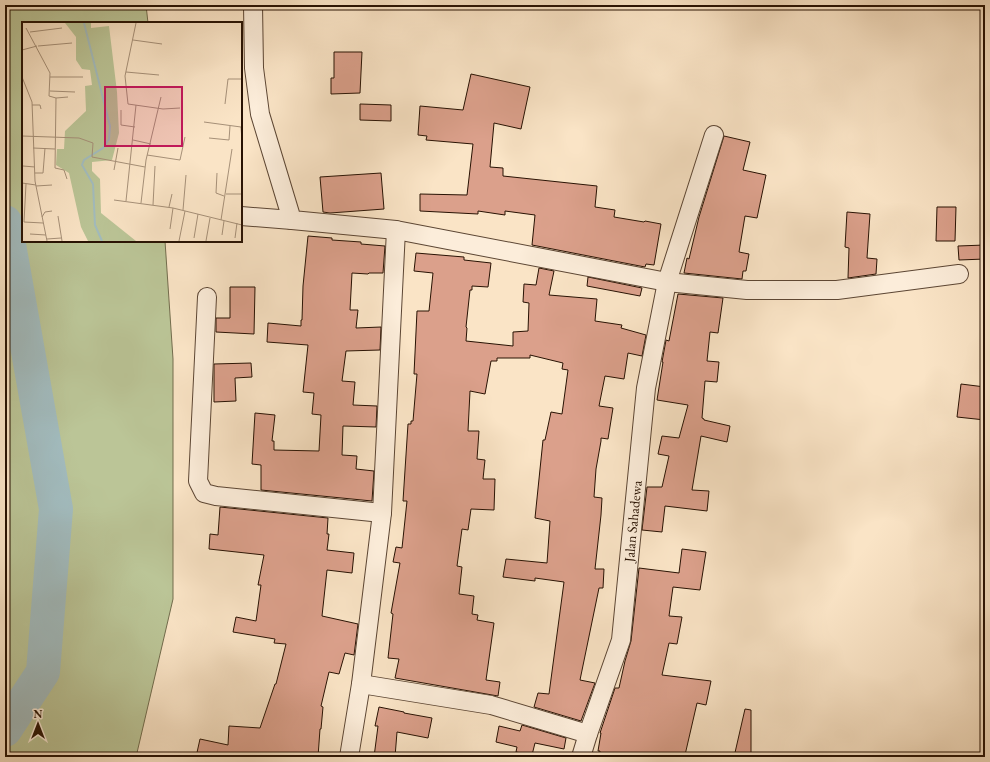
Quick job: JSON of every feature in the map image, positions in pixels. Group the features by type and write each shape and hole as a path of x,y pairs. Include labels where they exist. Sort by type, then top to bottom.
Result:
{"street":[{"path":"253,5 254,68 260,114 292,220"},
{"name":"Jalan Sahadewa","path":"581,757 621,640 646,388 667,282 714,135"},
{"path":"242,216 396,230 667,282 748,290 837,290 959,274"},
{"path":"349,757 361,684 382,513 396,230"},
{"path":"207,297 198,481 204,493 216,496 382,513"},
{"path":"361,684 491,706 588,734"}],"green space":[{"path":"5,5 146,5 148,22 22,22 22,242 165,242 173,359 173,599 136,757 5,757"}],"building":[{"path":"334,52 362,52 360,93 331,94 331,78 334,78"},
{"path":"471,74 530,87 521,129 494,123 490,167 503,168 503,176 597,186 595,207 615,210 614,217 661,224 654,265 646,264 645,267 532,245 535,215 505,211 505,215 478,211 478,214 420,211 420,194 467,195 473,144 426,140 427,136 418,135 420,106 463,110"},
{"path":"360,104 391,105 391,121 360,120"},
{"path":"724,136 750,142 743,170 766,175 757,218 745,216 739,252 749,254 746,271 743,271 742,279 684,273 687,258 689,259 699,217"},
{"path":"381,173 384,209 330,213 323,212 320,177"},
{"path":"937,207 956,207 955,241 936,241"},
{"path":"847,212 870,214 867,258 877,259 876,274 848,278 849,248 845,247"},
{"path":"308,236 385,246 383,273 352,273 350,310 358,310 356,328 381,327 380,350 346,351 342,381 355,382 353,405 377,406 376,427 343,426 342,455 357,456 356,469 374,471 372,501 261,490 261,465 252,464 255,413 275,415 272,441 274,441 274,450 319,451 321,415 312,414 314,393 303,392 308,345 267,342 268,323 301,326"},
{"path":"985,245 985,259 959,260 958,246"},
{"path":"416,253 464,257 464,260 491,263 488,287 472,286 472,290 470,290 466,341 513,346 513,332 528,331 529,303 523,302 524,284 536,285 539,268 554,271 549,295 597,299 595,321 622,325 621,328 646,335 642,356 628,353 624,379 605,376 599,406 613,408 608,439 601,438 596,469 594,497 602,498 595,569 604,569 603,588 599,588 580,680 595,683 581,721 534,707 538,693 549,694 564,582 535,578 535,581 503,577 506,559 547,563 550,521 535,518 543,440 545,440 551,412 562,414 568,370 562,369 563,363 530,355 530,358 497,358 497,361 491,361 485,394 470,391 468,431 479,431 477,459 485,460 483,479 495,479 494,510 471,509 468,530 462,529 457,566 462,567 459,594 474,596 472,614 478,615 477,620 494,623 486,680 500,682 498,696 395,678 399,659 388,658 393,614 391,613 400,563 393,562 396,547 402,548 407,501 403,501 408,424 411,424 411,421 413,421 417,374 414,374 417,311 429,311 433,273 414,271"},
{"path":"588,277 642,288 640,296 587,286"},
{"path":"230,287 255,287 254,334 216,332 216,318 230,318"},
{"path":"678,294 723,298 718,333 710,332 707,361 719,362 717,382 705,381 702,418 704,420 730,426 727,442 701,436 692,490 709,491 707,511 665,506 662,532 642,530 647,487 662,487 669,456 658,454 662,436 679,438 688,405 657,400 666,340 669,341"},
{"path":"251,363 252,377 235,378 236,401 214,402 214,364"},
{"path":"961,384 985,387 985,420 957,417"},
{"path":"220,507 328,518 327,534 329,534 327,550 354,553 352,573 327,570 322,616 358,624 354,655 345,653 339,674 329,672 321,706 323,707 318,757 196,757 200,739 228,745 229,726 260,728 276,684 286,644 274,643 275,639 233,632 236,617 256,621 261,585 258,585 264,555 209,549 210,534 218,535"},
{"path":"682,549 706,552 700,590 673,587 669,616 682,617 677,644 669,643 662,675 711,681 706,705 697,703 685,755 675,753 675,757 599,757 600,751 598,751 600,733 615,688 619,688 631,641 639,568 679,573"},
{"path":"379,707 432,718 428,738 397,732 395,757 374,757 378,726 375,726"},
{"path":"745,709 751,710 751,757 734,757"},
{"path":"522,725 566,738 564,749 535,743 532,755 516,752 517,747 496,742 499,726 520,731"}],"waterway":[{"path":"5,222 56,509 43,672 5,730"}]}
